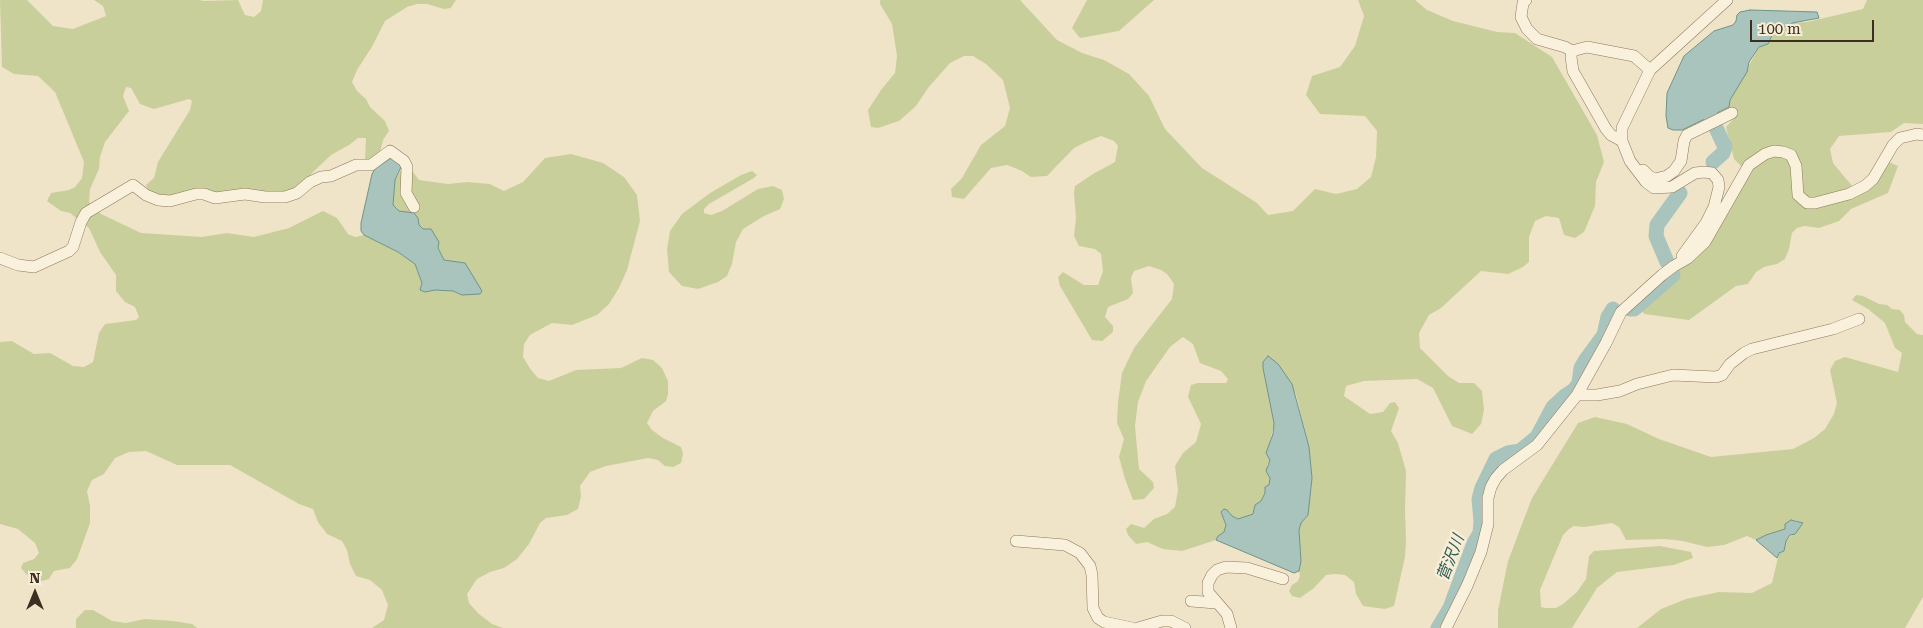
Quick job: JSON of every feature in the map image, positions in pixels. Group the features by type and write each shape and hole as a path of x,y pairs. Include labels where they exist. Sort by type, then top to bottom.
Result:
{"street":[{"path":"1526,0 1521,17 1527,29 1537,38 1565,46 1572,51"},
{"path":"1674,266 1706,223 1717,197 1718,180 1712,173 1695,173 1672,187 1654,188 1646,182 1630,161 1622,141 1622,128 1650,70 1727,0"},
{"path":"1572,51 1587,47 1634,56 1650,70"},
{"path":"1572,51 1573,71 1606,129 1611,135 1622,141"},
{"path":"1630,161 1638,164 1649,176 1655,179 1667,176 1681,162 1686,135 1732,114"},
{"path":"1446,628 1452,619 1481,552 1488,524 1488,498 1493,482 1503,470 1537,445 1577,395 1621,312 1705,242 1749,166 1765,154 1774,151 1791,156 1796,166 1796,189 1798,195 1807,203 1815,204 1848,194 1865,186 1874,178 1893,145 1900,138 1917,134 1923,135"},
{"path":"0,258 18,265 34,267 69,251 73,247 81,222 86,214 133,184 146,195 158,200 170,201 196,194 204,194 216,198 245,194 285,197 297,193 310,182 321,177 331,176 356,166 371,165 390,152 404,161 407,167 406,193 414,207"},
{"path":"1577,395 1597,395 1620,391 1637,384 1673,375 1716,377 1722,375 1730,364 1744,353 1833,329 1859,319"},
{"path":"1016,541 1065,545 1080,553 1090,566 1093,608 1098,618 1104,622 1132,628"},
{"path":"1230,628 1227,614 1208,592 1207,587 1212,574 1226,567 1247,568 1283,579"},
{"path":"1190,601 1216,603"},
{"path":"1138,628 1162,621 1171,621 1185,628"}],"green space":[{"path":"0,0 27,0 53,26 73,29 106,16 103,6 94,0 238,0 245,15 254,17 261,11 263,0 456,0 451,8 444,9 427,4 417,4 407,7 385,21 357,70 352,82 370,107 385,121 389,131 383,140 379,157 365,161 366,138 358,138 331,155 296,191 286,195 163,196 149,192 146,185 154,178 158,162 190,110 192,101 189,99 154,109 140,104 131,88 126,87 123,96 129,111 105,142 100,157 99,169 90,189 89,202 101,214 141,233 202,237 227,233 254,237 289,228 323,211 337,218 348,234 355,237 364,235 398,252 415,264 422,283 420,290 425,292 435,290 453,291 462,295 438,248 419,225 418,218 399,211 393,205 395,180 401,170 404,168 413,172 419,180 448,184 467,182 490,184 504,191 523,182 545,158 571,154 603,163 624,177 637,195 640,221 627,270 609,304 597,315 572,325 552,323 530,335 524,344 523,357 538,378 549,381 576,370 621,368 642,358 653,360 662,368 668,381 668,394 666,401 653,411 647,423 652,430 663,438 681,447 683,454 681,463 673,467 665,466 658,460 648,458 606,466 590,472 580,486 581,496 578,509 567,515 546,518 540,523 529,544 517,559 504,568 490,572 477,579 467,594 469,603 479,614 492,624 503,628 372,628 384,620 388,605 382,590 370,580 356,576 342,541 327,534 318,522 313,509 299,504 230,465 177,465 146,451 129,452 115,458 104,474 92,480 87,491 90,506 90,523 77,559 70,568 54,571 49,579 42,581 28,576 21,568 23,563 34,559 39,553 35,543 18,529 0,524 0,342 12,341 34,354 50,353 73,366 84,367 93,362 99,333 105,324 136,320 139,317 135,307 125,302 116,291 116,275 100,252 89,228 70,213 61,211 47,201 51,193 75,187 82,178 84,162 55,92 38,76 14,74 2,67"},
{"path":"880,0 1020,0 1057,40 1082,53 1104,60 1129,74 1149,96 1165,129 1202,168 1257,203 1268,215 1293,211 1315,189 1336,194 1357,189 1371,177 1376,157 1377,131 1365,116 1320,114 1306,95 1312,76 1340,67 1355,46 1364,16 1358,0 1415,0 1427,10 1453,21 1497,32 1515,33 1552,57 1597,135 1604,162 1596,182 1595,206 1584,232 1575,238 1564,235 1559,218 1546,216 1535,221 1529,237 1529,262 1508,274 1481,271 1441,308 1429,315 1419,333 1420,348 1448,376 1459,383 1474,383 1482,391 1484,410 1481,424 1472,434 1452,426 1433,388 1417,379 1364,381 1346,386 1344,396 1370,414 1383,412 1390,403 1395,402 1399,408 1391,431 1398,443 1406,471 1406,540 1405,557 1394,606 1385,609 1363,606 1356,594 1354,582 1345,575 1326,575 1314,588 1300,598 1292,596 1289,591 1300,576 1299,530 1301,523 1308,515 1312,478 1309,447 1296,394 1278,364 1263,368 1274,423 1270,443 1270,460 1267,465 1270,478 1269,485 1265,487 1265,493 1261,501 1255,505 1253,514 1238,519 1227,510 1221,512 1226,525 1224,532 1216,540 1182,551 1163,549 1147,542 1136,544 1128,535 1126,529 1131,524 1144,528 1154,519 1167,514 1175,507 1178,490 1175,466 1183,453 1196,442 1201,424 1188,397 1191,385 1198,383 1226,383 1228,379 1221,371 1200,363 1193,344 1183,337 1170,347 1146,381 1138,402 1135,426 1139,469 1153,482 1154,488 1144,499 1133,500 1119,457 1124,439 1117,423 1122,373 1134,348 1172,299 1174,284 1167,274 1149,266 1134,271 1131,278 1133,293 1128,299 1108,307 1105,317 1113,326 1113,332 1102,341 1092,340 1060,286 1058,277 1063,272 1084,285 1098,285 1103,271 1101,254 1095,249 1079,246 1074,236 1076,218 1075,186 1115,162 1118,146 1114,141 1101,136 1086,142 1074,148 1047,176 1031,177 1007,165 991,168 964,199 952,197 951,189 962,178 981,145 1005,126 1010,108 1003,80 986,64 973,56 964,56 950,63 928,88 916,106 899,121 878,128 871,127 868,110 895,73 897,56 892,24 880,4"},
{"path":"1087,0 1154,0 1119,31 1080,38 1072,28"},
{"path":"1867,0 1923,0 1923,124 1904,123 1891,132 1839,136 1830,149 1833,163 1858,193 1873,187 1889,162 1898,166 1888,193 1851,209 1839,221 1819,228 1804,226 1797,228 1792,233 1785,259 1756,272 1748,284 1736,286 1689,320 1644,314 1641,308 1747,172 1734,159 1726,127 1737,115 1729,107 1730,100 1759,47 1768,44 1771,36 1780,27 1790,27 1792,23 1807,22 1863,9"},
{"path":"752,171 757,175 754,178 709,204 704,209 704,213 711,215 722,211 758,189 773,186 782,190 784,199 780,209 743,229 736,242 732,264 727,276 718,282 698,289 682,286 669,272 667,249 670,231 682,214 710,193 741,175"},
{"path":"1856,295 1863,296 1879,304 1887,305 1892,309 1900,310 1904,315 1905,322 1917,334 1923,335 1923,597 1905,628 1637,628 1661,609 1686,599 1719,592 1752,593 1772,583 1779,553 1784,551 1786,541 1803,524 1795,520 1785,529 1756,540 1747,536 1724,545 1707,547 1665,539 1626,540 1619,527 1612,523 1584,527 1574,526 1563,535 1540,590 1541,607 1556,608 1577,592 1586,579 1589,556 1594,551 1660,546 1691,552 1693,558 1674,565 1617,572 1597,588 1572,628 1498,628 1498,610 1508,561 1532,498 1578,423 1595,417 1627,424 1659,439 1711,457 1793,449 1814,438 1825,429 1834,414 1837,403 1830,370 1835,361 1845,357 1898,372 1902,353 1895,348 1885,323 1868,309 1852,300"},
{"path":"85,610 93,610 112,621 126,623 145,619 173,621 192,624 197,628 76,628 76,619"}],"water":[{"path":"1750,10 1817,12 1819,18 1792,23 1790,27 1780,27 1774,31 1768,44 1759,47 1749,62 1747,72 1730,100 1729,107 1682,130 1668,128 1666,116 1667,93 1684,56 1714,31 1733,25 1740,12"},
{"path":"391,158 398,161 401,167 395,180 393,205 399,211 414,213 418,218 419,225 423,229 431,229 439,242 438,248 444,260 465,263 482,291 480,294 462,295 453,291 435,290 425,292 420,290 422,283 415,264 398,252 364,235 361,231 361,223 372,174 375,169"},
{"path":"1268,356 1278,364 1292,384 1309,447 1312,478 1308,515 1301,523 1299,530 1301,561 1299,571 1294,573 1216,540 1224,532 1226,525 1221,512 1224,509 1227,510 1238,519 1253,514 1255,505 1261,501 1265,493 1265,487 1269,485 1270,478 1266,471 1270,460 1266,453 1273,434 1274,423 1263,368 1263,362"},
{"path":"1791,520 1803,523 1795,534 1790,535 1786,541 1784,551 1779,553 1777,558 1756,540 1785,529 1785,524"}],"waterway":[{"name":"菅沢川","path":"1707,109 1725,147 1723,153 1713,162"},
{"name":"菅沢川","path":"1667,262 1656,236 1657,225 1680,193"},
{"name":"菅沢川","path":"1630,309 1634,309 1673,275 1672,273"},
{"name":"菅沢川","path":"1438,628 1450,608 1474,543 1480,533 1479,499 1482,488 1496,459 1508,453 1520,451 1537,437 1553,407 1574,390 1579,383 1581,368 1604,335 1608,317 1613,309"}]}
